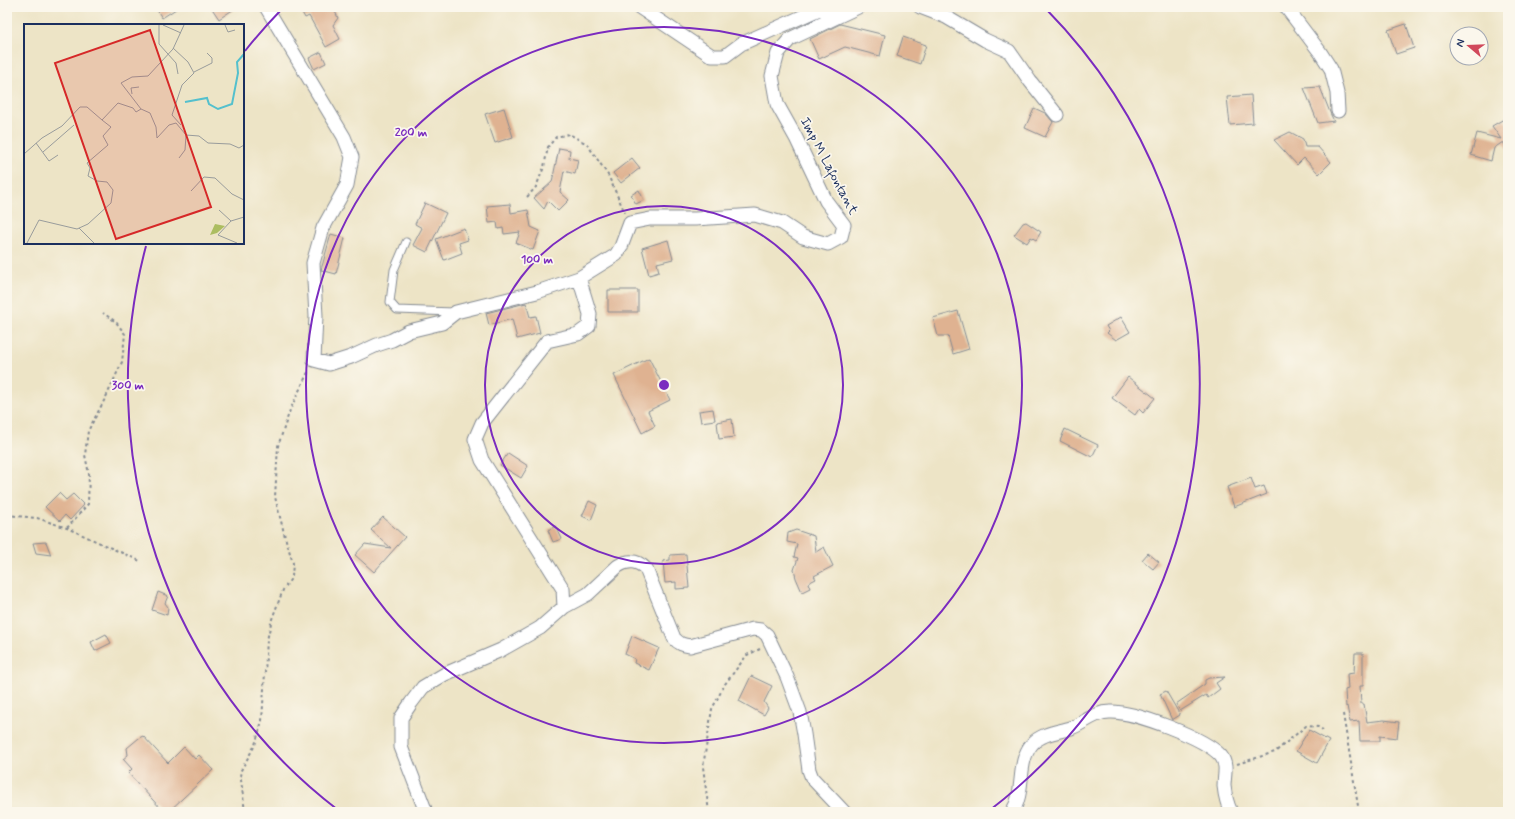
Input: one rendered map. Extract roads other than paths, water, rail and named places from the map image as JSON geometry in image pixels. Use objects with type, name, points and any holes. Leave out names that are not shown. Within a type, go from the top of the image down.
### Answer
[{"type":"street","points":[[266,7],[344,137],[352,157],[347,185],[323,228],[313,263],[316,316],[314,360],[328,364],[351,357],[377,344],[392,340],[409,331],[442,323],[456,312],[537,292],[579,278],[590,314],[589,326],[578,334],[547,341],[482,423],[475,439],[482,460],[563,588],[564,607]]},
{"type":"street","points":[[639,7],[712,56],[725,56],[741,44],[817,10],[838,7]]},
{"type":"street","name":"Imp M Lafontant","points":[[579,278],[616,255],[621,247],[630,223],[650,219],[695,219],[755,215],[782,223],[803,237],[828,244],[841,238],[844,225],[826,201],[796,138],[777,104],[772,76],[778,53],[790,39],[858,7]]},
{"type":"street","points":[[920,7],[946,17],[985,40],[1009,51],[1057,115]]},
{"type":"street","points":[[1286,7],[1331,69],[1337,93],[1338,111]]},
{"type":"street","points":[[426,812],[401,747],[401,718],[423,687],[445,674],[502,650],[540,628],[564,607],[588,594],[618,566],[624,562],[633,561],[646,568],[674,638],[683,646],[690,646],[753,629],[765,632],[787,677],[800,712],[809,770],[812,778],[844,812]]},
{"type":"street","points":[[1012,812],[1019,795],[1024,758],[1028,749],[1034,742],[1047,734],[1077,726],[1092,716],[1105,712],[1123,713],[1161,723],[1213,750],[1224,761],[1224,784],[1226,798],[1231,812]]},
{"type":"lane","points":[[406,242],[394,270],[390,302],[397,310],[456,312]]}]
